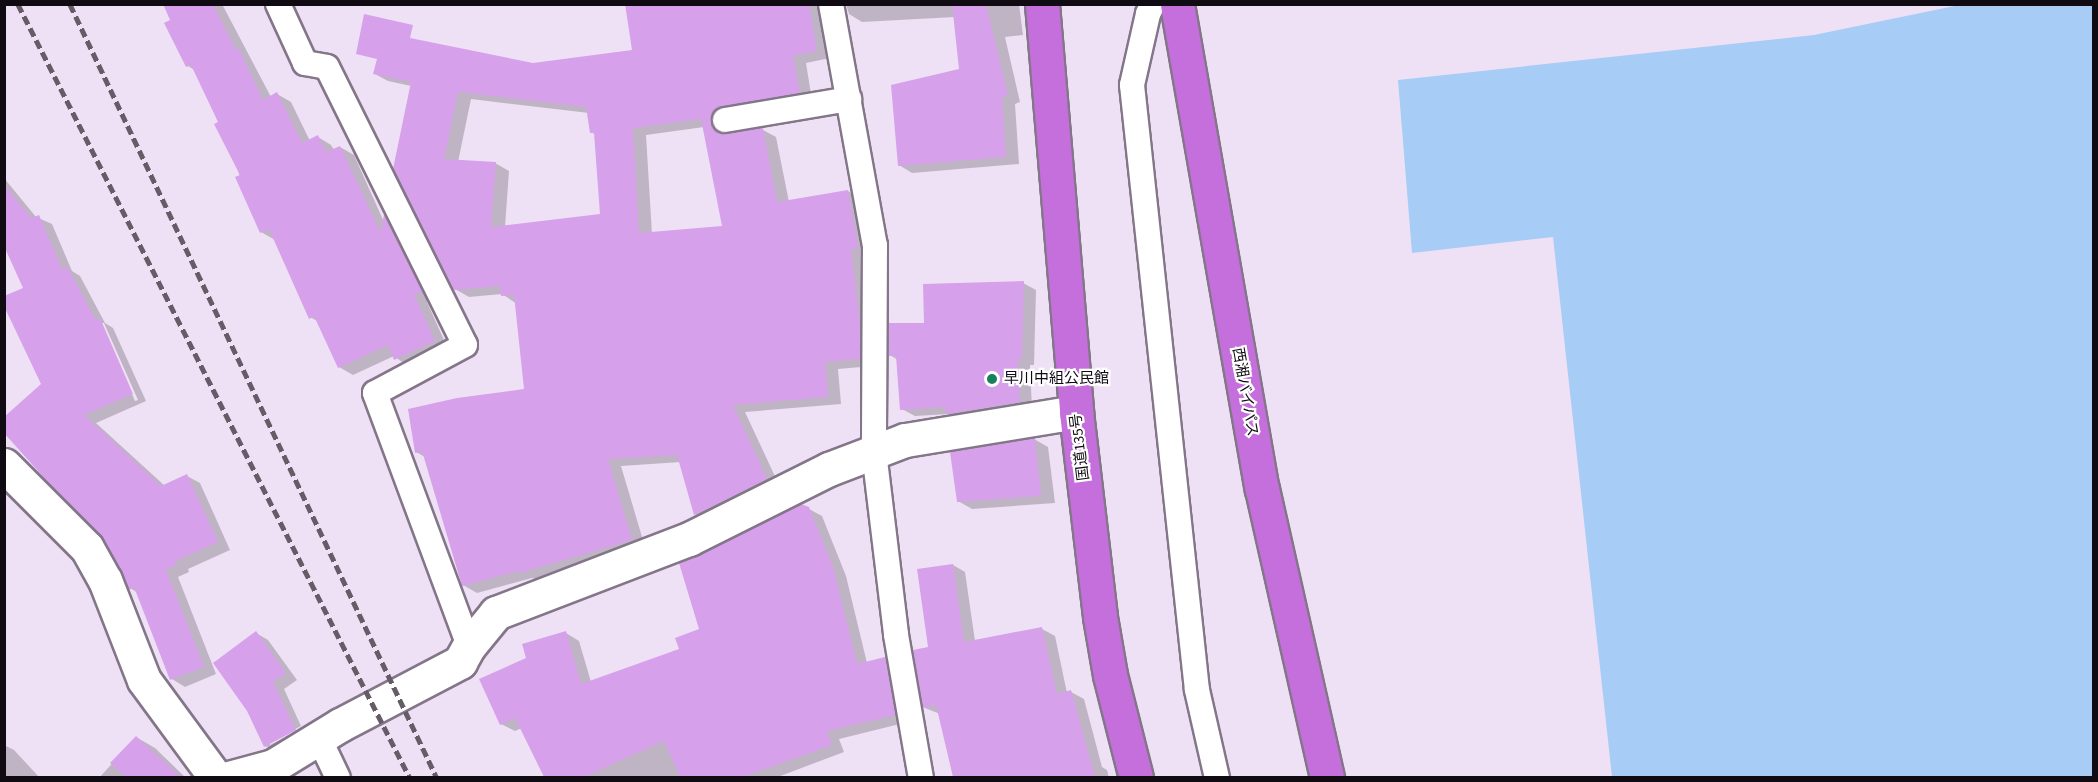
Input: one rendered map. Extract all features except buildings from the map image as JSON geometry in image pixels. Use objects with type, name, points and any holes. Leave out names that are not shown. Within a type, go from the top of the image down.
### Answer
[{"type":"highway","name":"国道135号","points":[[1042,4],[1076,412],[1100,617],[1110,675],[1136,777]]},
{"type":"highway","name":"西湘バイパス","points":[[1177,4],[1262,489],[1327,777]]},
{"type":"highway","name":"西湘バイパス","points":[[1201,4],[1282,484],[1347,777]]},
{"type":"street","points":[[229,777],[273,766],[460,662],[469,646],[496,613],[689,539],[829,469],[905,440],[1076,412]]},
{"type":"street","points":[[4,465],[87,548],[105,580],[144,680],[216,777]]},
{"type":"lane","points":[[278,4],[305,63],[327,67],[465,345],[375,393],[469,646]]},
{"type":"lane","points":[[831,4],[875,245],[874,452],[896,635],[921,777]]},
{"type":"lane","points":[[1153,4],[1148,14],[1132,85],[1197,690],[1217,777]]},
{"type":"lane","points":[[725,120],[849,99]]},
{"type":"lane","points":[[320,738],[338,777]]},
{"type":"water","points":[[1964,4],[2093,5],[2093,777],[1612,777],[1553,237],[1412,253],[1398,80],[1814,35]]},
{"type":"railway","points":[[18,4],[410,778]]},
{"type":"railway","points":[[70,4],[437,778]]},
{"type":"place","name":"早川中組公民館","points":[[992,379]]}]
